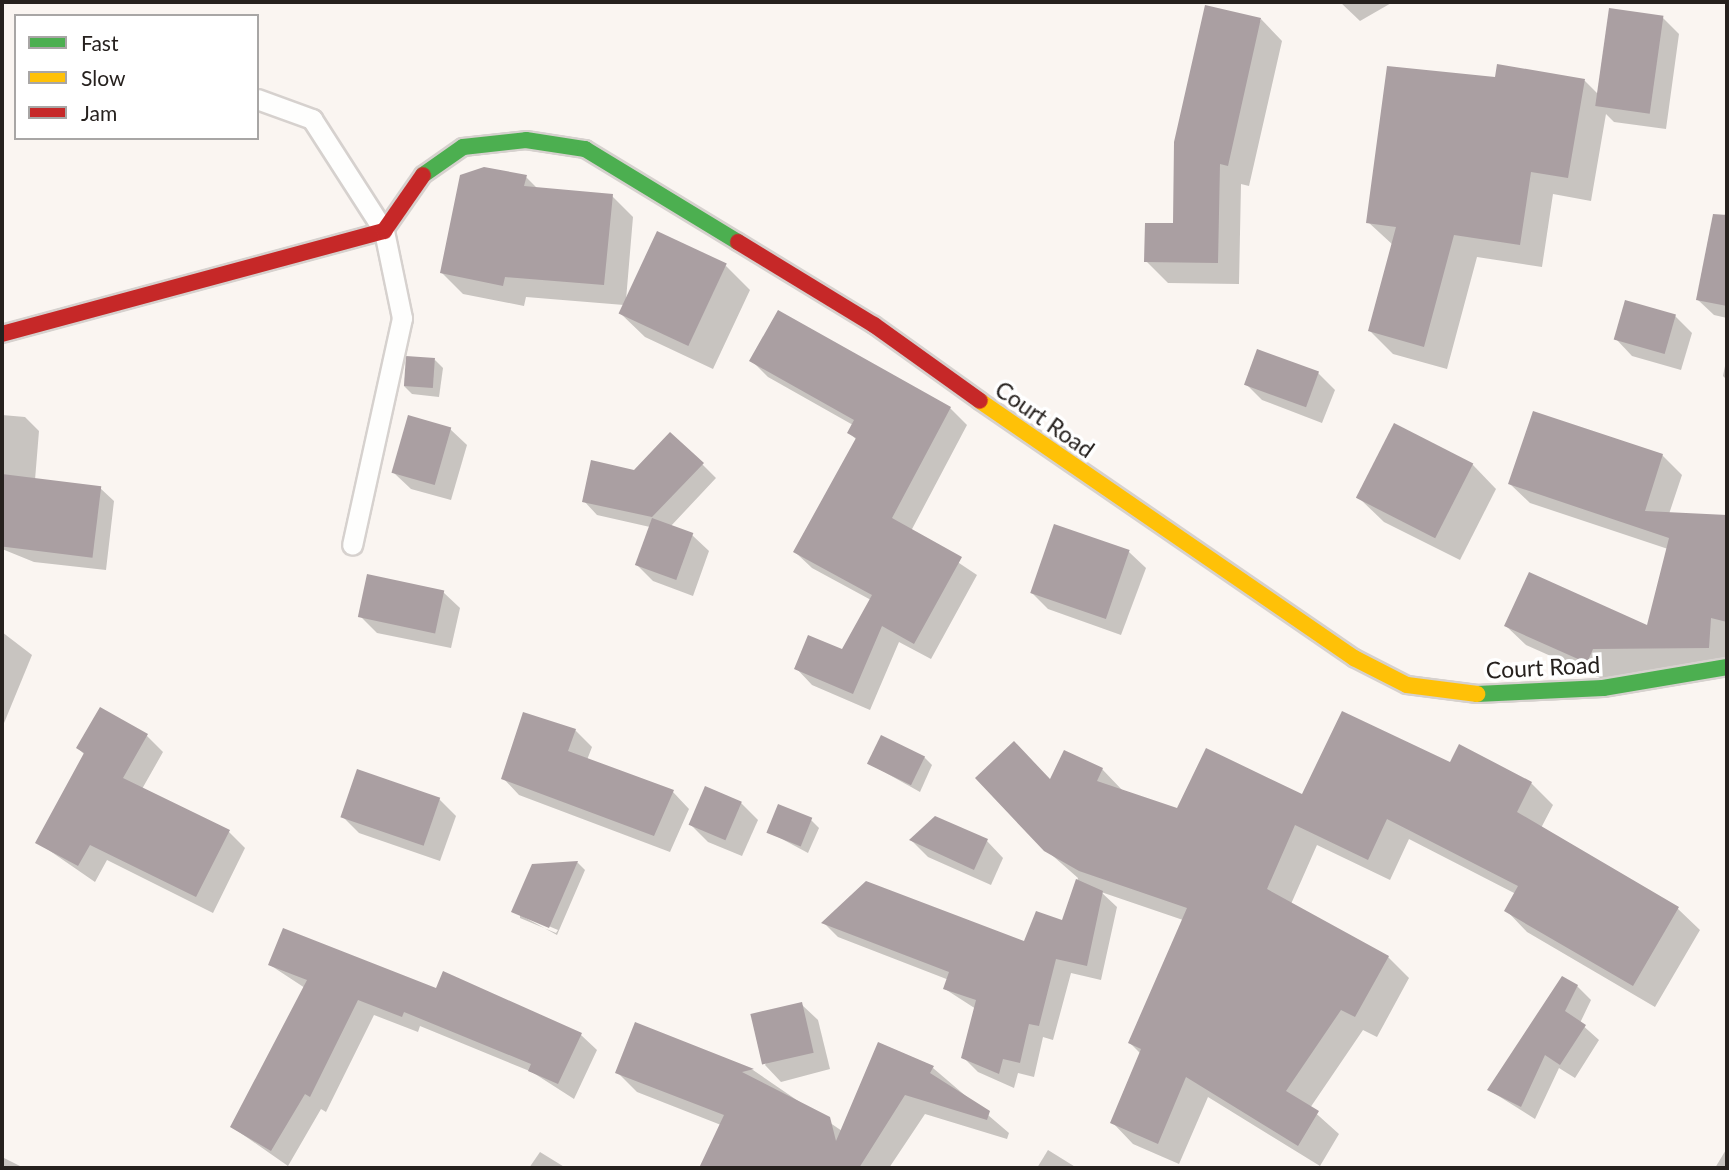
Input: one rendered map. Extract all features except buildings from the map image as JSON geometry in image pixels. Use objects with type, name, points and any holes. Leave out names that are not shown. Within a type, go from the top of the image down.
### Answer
[{"type":"street","name":"Court Road","points":[[384,231],[415,180],[463,147],[526,140],[585,149],[874,325],[1308,627],[1407,685],[1470,694],[1603,688],[1727,667]]},
{"type":"street","points":[[2,334],[384,231]]},
{"type":"lane","points":[[259,100],[312,119],[384,231],[402,318],[352,545]]},
{"type":"traffic: fast","points":[[423,175],[463,147],[526,140],[585,149],[738,242]]},
{"type":"traffic: fast","points":[[1477,694],[1603,688],[1727,667]]},
{"type":"traffic: slow","points":[[980,401],[1354,658],[1407,685],[1477,694]]},
{"type":"traffic: jam","points":[[2,334],[384,231],[423,175]]},
{"type":"traffic: jam","points":[[738,242],[874,325],[980,401]]}]
